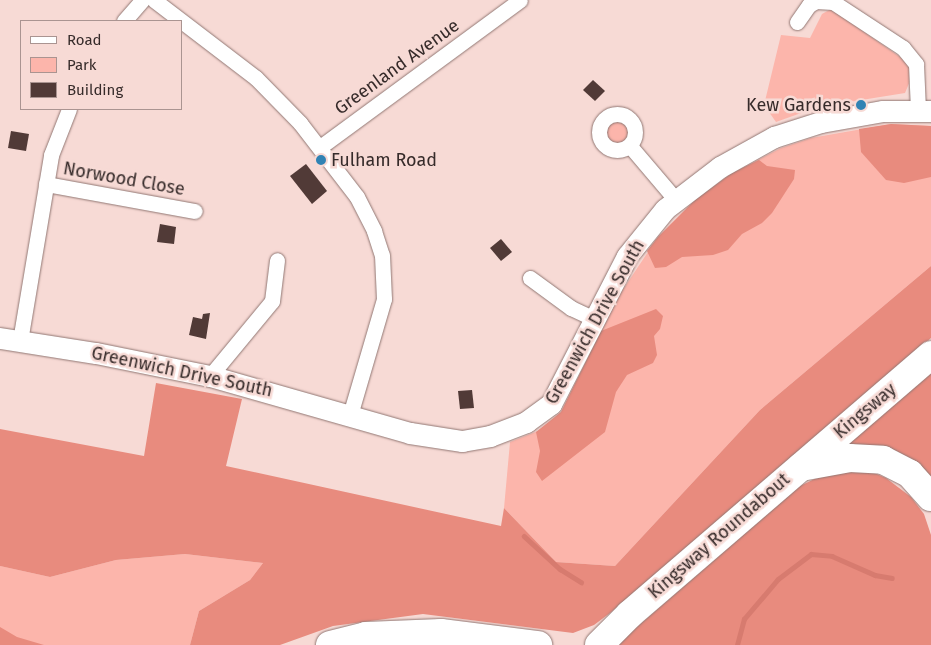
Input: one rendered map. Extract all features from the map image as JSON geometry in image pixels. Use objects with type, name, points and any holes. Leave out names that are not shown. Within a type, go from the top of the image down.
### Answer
[{"type":"highway","name":"Kingsway","points":[[799,467],[931,354]]},
{"type":"highway","name":"Kingsway Roundabout","points":[[599,645],[630,614],[799,467],[850,458],[883,460],[910,474],[931,497]]},
{"type":"highway","points":[[579,645],[630,614]]},
{"type":"highway","points":[[330,645],[366,636],[441,633],[538,645]]},
{"type":"street","points":[[125,20],[142,0]]},
{"type":"street","points":[[154,0],[180,20]]},
{"type":"street","name":"Greenland Avenue","points":[[320,147],[516,1]]},
{"type":"street","points":[[797,22],[808,5],[816,1],[833,2],[903,48],[916,64],[924,110]]},
{"type":"street","points":[[182,21],[256,78],[320,147],[357,197],[382,255],[386,283],[380,318],[350,415]]},
{"type":"street","points":[[10,340],[52,155],[69,110]]},
{"type":"street","name":"Greenwich Drive South","points":[[10,340],[210,376],[447,440],[477,439],[509,430],[530,420],[551,404],[627,256],[676,200],[720,167],[790,131],[855,114],[924,110]]},
{"type":"street","points":[[630,146],[676,200]]},
{"type":"street","name":"Norwood Close","points":[[46,184],[195,211]]},
{"type":"street","points":[[210,376],[272,301],[276,260]]},
{"type":"street","points":[[530,278],[571,308],[595,319]]},
{"type":"green space","points":[[831,9],[903,59],[909,68],[910,81],[905,93],[818,107],[776,122],[764,105],[781,35],[810,38],[822,14]]},
{"type":"green space","points":[[617,122],[625,125],[628,133],[625,141],[617,144],[609,141],[606,133],[609,125]]},
{"type":"green space","points":[[891,124],[931,126],[931,266],[760,410],[615,566],[556,562],[504,508],[510,442],[543,429],[561,412],[620,294],[658,237],[695,200],[732,173],[781,148],[811,138]]},
{"type":"green space","points":[[185,554],[263,563],[250,580],[199,611],[190,645],[0,645],[0,566],[50,577],[116,560]]},
{"type":"shaded area","points":[[891,124],[931,126],[931,177],[904,183],[886,180],[861,152],[859,129]]},
{"type":"shaded area","points":[[759,160],[767,166],[795,170],[794,179],[772,213],[762,223],[742,234],[728,250],[713,255],[682,257],[666,267],[655,268],[647,251],[658,237],[695,200],[732,173]]},
{"type":"shaded area","points":[[931,266],[931,338],[610,613],[594,625],[573,633],[423,614],[333,626],[280,645],[190,645],[199,611],[250,580],[263,563],[185,554],[116,560],[50,577],[0,566],[0,429],[144,456],[156,383],[242,399],[226,466],[501,526],[504,508],[556,562],[615,566],[760,410]]},
{"type":"shaded area","points":[[656,309],[663,316],[660,329],[654,336],[657,355],[653,363],[627,375],[616,392],[605,432],[542,481],[536,472],[540,451],[536,432],[561,412],[601,331]]},
{"type":"shaded area","points":[[931,365],[931,483],[843,445]]},
{"type":"shaded area","points":[[837,468],[872,472],[886,478],[911,497],[924,514],[931,535],[931,645],[616,645],[800,486]]},
{"type":"shaded area","points":[[0,627],[17,637],[44,645],[0,645]]},
{"type":"building","points":[[593,80],[605,91],[595,101],[583,90]]},
{"type":"building","points":[[11,131],[29,134],[26,151],[8,148]]},
{"type":"building","points":[[306,164],[327,191],[312,204],[290,176]]},
{"type":"building","points":[[160,224],[176,227],[174,244],[157,242]]},
{"type":"building","points":[[501,239],[512,252],[501,261],[490,248]]},
{"type":"building","points":[[210,313],[206,339],[189,335],[193,317],[202,319],[203,314]]},
{"type":"building","points":[[472,390],[474,408],[460,409],[458,391]]},
{"type":"waterway","points":[[524,536],[560,569],[581,582]]},
{"type":"waterway","points":[[737,645],[744,619],[778,579],[811,554],[832,556],[875,575],[892,578]]},
{"type":"place","name":"Kew Gardens","points":[[861,105]]},
{"type":"place","name":"Fulham Road","points":[[321,160]]}]
